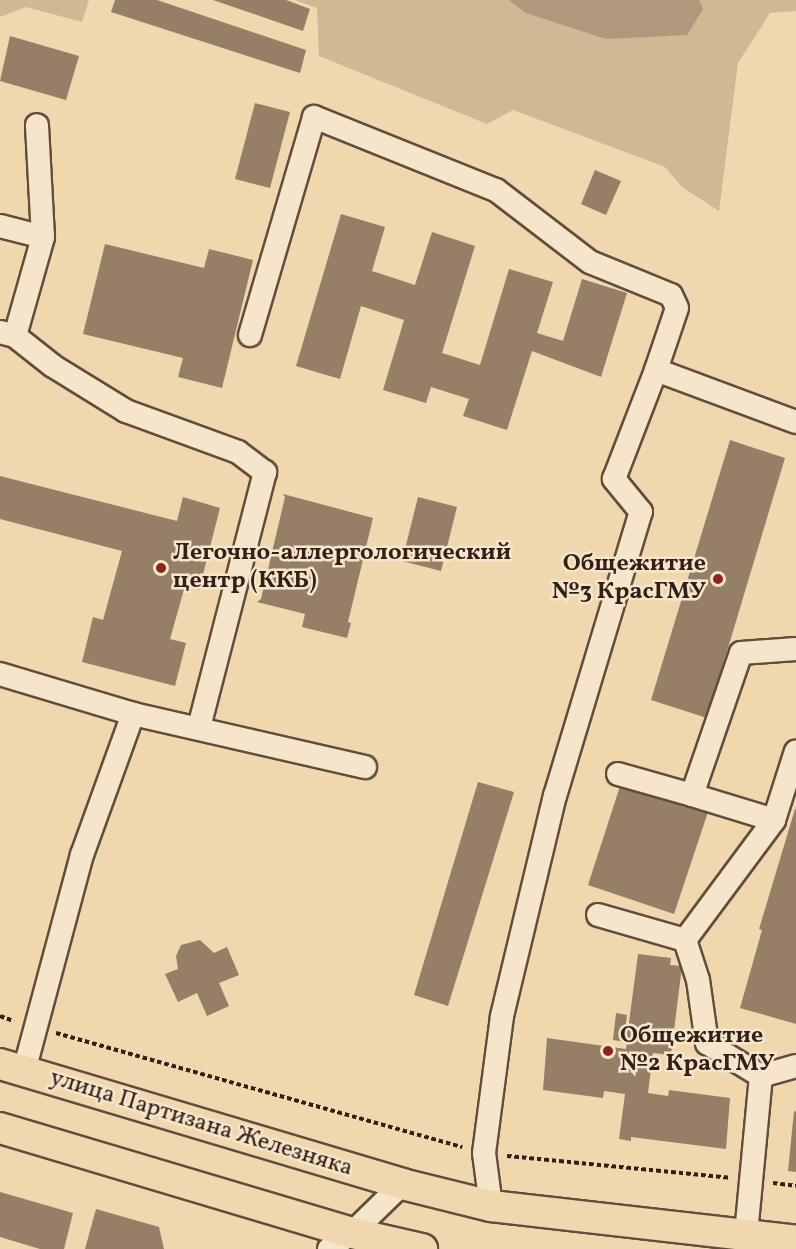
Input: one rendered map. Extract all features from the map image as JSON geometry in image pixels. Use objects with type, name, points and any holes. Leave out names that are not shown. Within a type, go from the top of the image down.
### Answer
[{"type":"main road","name":"улица Партизана Железняка","points":[[12,1068],[402,1184],[491,1206],[796,1241]]},
{"type":"main road","points":[[0,1128],[341,1241],[422,1249]]},
{"type":"street","points":[[250,335],[314,117],[496,190],[590,262],[671,296],[677,308],[614,479],[641,512],[555,796],[502,1016],[484,1154],[491,1206]]},
{"type":"street","points":[[37,125],[43,237],[8,334],[53,366],[126,411],[238,452],[265,472],[199,728]]},
{"type":"street","points":[[0,226],[43,237]]},
{"type":"street","points":[[656,370],[796,422]]},
{"type":"street","points":[[692,795],[741,653],[796,649]]},
{"type":"street","points":[[0,674],[133,714],[365,767]]},
{"type":"street","points":[[12,1068],[35,1027],[82,855],[133,714]]},
{"type":"street","points":[[685,940],[774,820],[796,751]]},
{"type":"street","points":[[618,774],[774,820]]},
{"type":"street","points":[[598,915],[685,940]]},
{"type":"street","points":[[685,940],[698,980],[707,1043],[761,1076],[796,1066]]},
{"type":"street","points":[[746,1234],[761,1076]]},
{"type":"street","points":[[341,1241],[402,1184]]},
{"type":"path","points":[[0,1016],[484,1154],[752,1180]]},
{"type":"shaded area","points":[[0,0],[89,0],[82,22],[26,7],[0,17]]},
{"type":"shaded area","points":[[295,0],[796,0],[796,11],[770,13],[738,63],[719,211],[682,187],[665,167],[513,110],[487,124],[319,56],[317,8]]},
{"type":"shaded area","points":[[509,0],[699,0],[703,9],[687,35],[606,39],[526,13]]},
{"type":"building","points":[[115,0],[157,0],[306,50],[300,73],[111,12]]},
{"type":"building","points":[[213,0],[286,0],[310,9],[303,31]]},
{"type":"building","points":[[10,36],[79,56],[66,100],[0,81]]},
{"type":"building","points":[[255,103],[290,112],[270,188],[235,179]]},
{"type":"building","points":[[595,170],[621,181],[606,215],[581,204]]},
{"type":"building","points":[[341,214],[385,227],[372,271],[415,285],[432,232],[475,246],[442,353],[480,365],[509,269],[553,282],[537,333],[563,341],[582,279],[627,293],[601,377],[532,351],[507,430],[463,416],[469,399],[431,387],[426,403],[383,390],[404,320],[361,306],[340,379],[296,366]]},
{"type":"building","points":[[105,244],[204,268],[209,249],[253,260],[222,388],[178,377],[183,358],[83,334]]},
{"type":"building","name":"Общежитие №3 КрасГМУ","points":[[730,440],[785,458],[707,718],[651,700]]},
{"type":"building","name":"Легочно-аллергологический центр (ККБ)","points":[[0,476],[177,521],[183,497],[220,508],[199,590],[185,586],[170,639],[186,643],[175,686],[82,662],[93,617],[103,620],[122,551],[0,519]]},
{"type":"building","points":[[283,494],[373,518],[348,622],[351,623],[347,638],[302,627],[305,614],[257,602],[261,599],[285,497]]},
{"type":"building","points":[[418,497],[457,507],[441,571],[402,561]]},
{"type":"building","points":[[478,782],[514,792],[448,1006],[414,995]]},
{"type":"building","points":[[621,783],[708,812],[674,914],[588,885]]},
{"type":"building","points":[[795,809],[796,1024],[740,1008],[762,930],[759,929]]},
{"type":"building","points":[[200,940],[214,953],[227,947],[239,975],[219,983],[229,1006],[207,1016],[197,993],[178,1002],[165,974],[178,969],[176,956],[181,945]]},
{"type":"building","name":"Общежитие №2 КрасГМУ","points":[[638,954],[671,958],[670,965],[682,966],[671,1055],[653,1053],[648,1093],[668,1096],[669,1090],[730,1098],[726,1149],[631,1137],[631,1141],[619,1139],[625,1094],[604,1091],[603,1098],[543,1090],[547,1038],[626,1049],[627,1042],[613,1040],[616,1013],[627,1015],[625,1030],[628,1030]]},
{"type":"building","points":[[794,1111],[796,1112],[796,1172],[788,1171]]},
{"type":"building","points":[[0,1192],[73,1213],[64,1249],[40,1249],[0,1237]]},
{"type":"building","points":[[96,1209],[159,1227],[164,1249],[85,1249]]},
{"type":"place","name":"Легочно-аллергологический центр (ККБ)","points":[[161,568]]},
{"type":"place","name":"Общежитие №3 КрасГМУ","points":[[718,579]]},
{"type":"place","name":"Общежитие №2 КрасГМУ","points":[[608,1051]]}]
